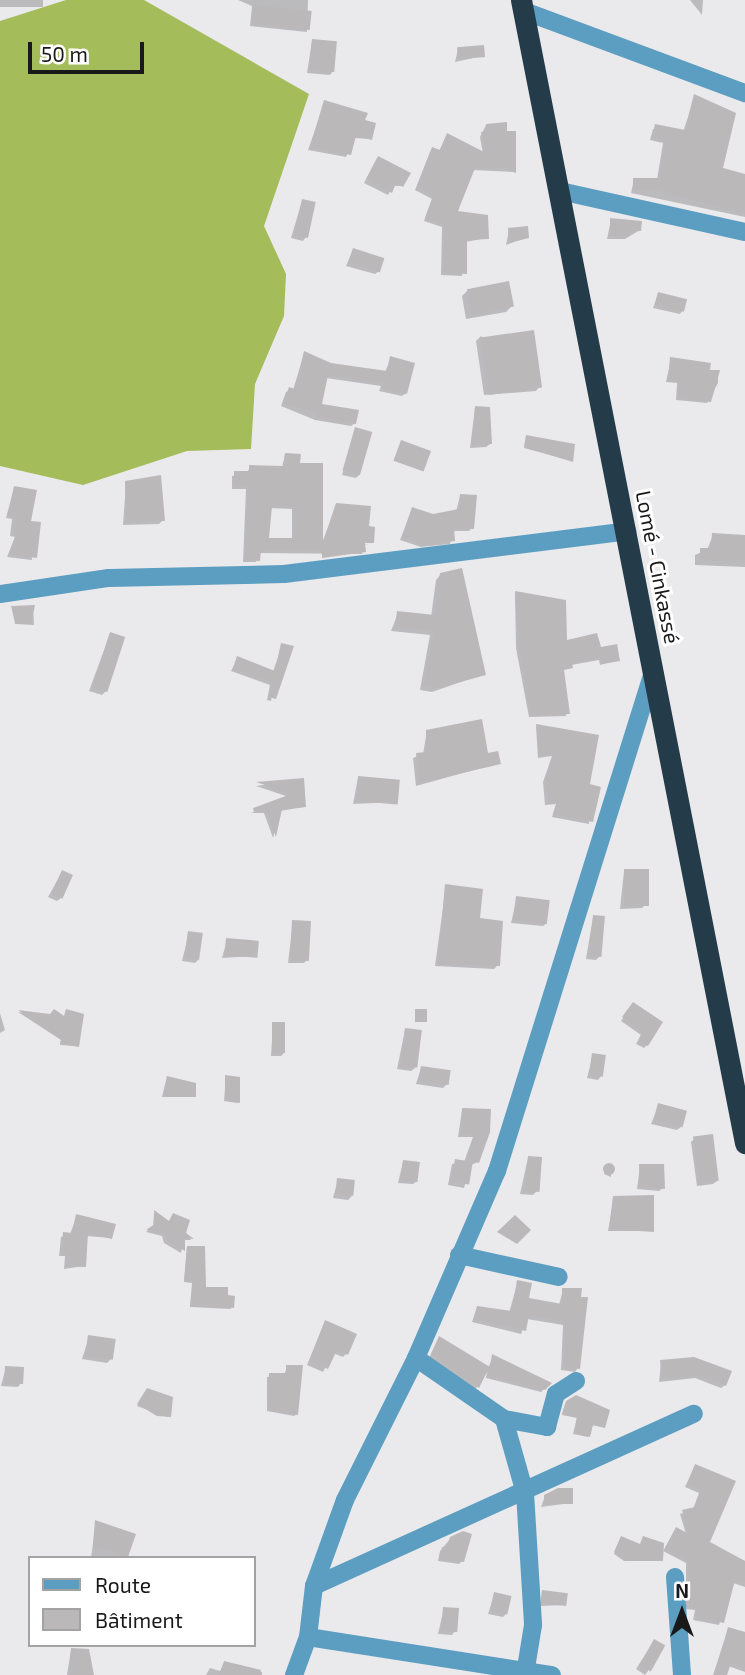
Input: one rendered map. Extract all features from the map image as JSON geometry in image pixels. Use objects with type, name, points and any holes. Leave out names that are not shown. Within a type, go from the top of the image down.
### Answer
[{"type":"highway","name":"Lomé - Cinkassé","points":[[522,6],[745,1143]]},
{"type":"street","points":[[522,6],[745,93]]},
{"type":"street","points":[[560,191],[745,232]]},
{"type":"street","points":[[0,594],[108,579],[284,574],[627,531]]},
{"type":"street","points":[[301,1672],[314,1586],[345,1500],[416,1358],[497,1171],[653,672]]},
{"type":"street","points":[[459,1255],[559,1278]]},
{"type":"street","points":[[416,1358],[504,1419],[547,1427],[555,1394],[576,1381]]},
{"type":"street","points":[[314,1586],[436,1528],[525,1493],[694,1414]]},
{"type":"street","points":[[504,1419],[525,1493],[533,1625],[526,1668]]},
{"type":"street","points":[[675,1577],[682,1675]]},
{"type":"street","points":[[308,1637],[526,1668],[552,1675]]},
{"type":"green space","points":[[66,0],[144,0],[309,94],[264,226],[286,274],[284,316],[255,384],[251,449],[187,451],[83,485],[0,466],[0,21]]},
{"type":"building","points":[[254,5],[312,11],[310,30],[252,24]]},
{"type":"building","points":[[312,39],[337,41],[334,72],[309,70]]},
{"type":"building","points":[[484,45],[485,57],[458,59],[457,47]]},
{"type":"building","points":[[694,94],[736,113],[723,168],[745,174],[745,214],[657,190],[633,190],[633,178],[659,178],[665,140],[652,137],[655,124],[685,130]]},
{"type":"building","points":[[324,100],[368,113],[365,120],[376,123],[372,140],[356,136],[351,155],[310,147]]},
{"type":"building","points":[[507,122],[507,131],[516,131],[516,173],[500,167],[475,168],[458,211],[488,215],[489,239],[467,240],[467,274],[443,273],[444,225],[425,218],[433,196],[417,187],[432,147],[440,150],[447,133],[486,153],[481,132],[486,132],[486,124]]},
{"type":"building","points":[[378,156],[411,173],[403,187],[396,183],[392,193],[366,179]]},
{"type":"building","points":[[302,199],[316,202],[308,238],[294,235]]},
{"type":"building","points":[[610,218],[642,221],[641,231],[630,231],[630,236],[610,236]]},
{"type":"building","points":[[528,226],[529,238],[509,243],[508,228]]},
{"type":"building","points":[[353,248],[384,258],[380,272],[348,262]]},
{"type":"building","points":[[509,281],[514,307],[472,315],[467,289]]},
{"type":"building","points":[[658,292],[687,299],[684,312],[655,305]]},
{"type":"building","points":[[534,330],[542,387],[489,395],[481,338]]},
{"type":"building","points":[[304,351],[331,363],[387,371],[390,356],[415,363],[407,394],[382,388],[383,383],[328,375],[322,404],[359,410],[356,424],[317,417],[318,413],[283,403],[289,387],[295,389]]},
{"type":"building","points":[[670,357],[711,363],[710,370],[720,370],[711,402],[677,398],[679,381],[668,380]]},
{"type":"building","points":[[475,406],[490,407],[492,444],[472,445]]},
{"type":"building","points":[[355,427],[372,432],[360,475],[343,470]]},
{"type":"building","points":[[526,435],[575,444],[573,462],[524,447]]},
{"type":"building","points":[[401,440],[431,451],[424,472],[393,461]]},
{"type":"building","points":[[285,453],[301,454],[300,463],[323,463],[323,542],[336,503],[371,506],[369,526],[375,527],[374,543],[365,543],[366,552],[322,558],[322,551],[261,551],[260,561],[244,560],[248,487],[234,487],[234,471],[249,471],[249,465],[283,466]],"holes":[[[272,506],[294,507],[293,538],[269,538]]]},
{"type":"building","points":[[161,475],[165,521],[126,522],[125,481]]},
{"type":"building","points":[[14,486],[37,490],[31,521],[41,522],[37,558],[9,554],[16,534],[13,534],[14,516],[8,515]]},
{"type":"building","points":[[460,494],[477,495],[474,529],[454,528],[455,541],[425,545],[402,537],[412,507],[433,514],[459,509]]},
{"type":"building","points":[[712,533],[745,535],[745,562],[700,560],[700,548],[711,548]]},
{"type":"building","points":[[462,568],[486,675],[438,688],[424,685],[434,631],[395,626],[397,611],[435,615],[440,573]]},
{"type":"building","points":[[515,591],[566,600],[567,640],[597,633],[601,647],[617,644],[620,661],[602,664],[601,658],[572,663],[573,668],[564,670],[570,714],[531,715],[518,645]]},
{"type":"building","points":[[35,605],[31,624],[16,624],[11,606]]},
{"type":"building","points":[[110,632],[125,637],[107,692],[92,687]]},
{"type":"building","points":[[281,643],[294,646],[276,699],[269,697],[272,682],[233,668],[237,656],[275,671]]},
{"type":"building","points":[[482,719],[488,753],[498,751],[501,764],[419,783],[416,753],[426,752],[426,730]]},
{"type":"building","points":[[536,724],[599,735],[590,784],[601,787],[593,822],[553,814],[557,802],[548,803],[546,779],[553,754],[540,756]]},
{"type":"building","points":[[358,776],[400,780],[398,805],[356,801]]},
{"type":"building","points":[[304,778],[306,807],[282,809],[276,837],[266,811],[254,812],[253,808],[291,794],[256,782]]},
{"type":"building","points":[[624,869],[649,869],[649,906],[624,906]]},
{"type":"building","points":[[62,870],[73,875],[62,899],[51,894]]},
{"type":"building","points":[[445,884],[483,889],[480,918],[503,921],[500,966],[438,964]]},
{"type":"building","points":[[516,896],[550,900],[547,924],[513,920]]},
{"type":"building","points":[[593,915],[605,916],[601,957],[589,956]]},
{"type":"building","points":[[292,920],[311,921],[309,961],[290,960]]},
{"type":"building","points":[[188,931],[203,933],[199,960],[184,958]]},
{"type":"building","points":[[226,938],[259,941],[257,958],[225,955]]},
{"type":"building","points":[[633,1002],[663,1022],[648,1046],[638,1041],[642,1032],[622,1017]]},
{"type":"building","points":[[54,1009],[64,1016],[66,1009],[84,1014],[79,1047],[60,1044],[61,1039],[18,1010],[50,1014]]},
{"type":"building","points":[[415,1009],[427,1009],[427,1022],[415,1022]]},
{"type":"building","points":[[272,1022],[285,1022],[285,1053],[272,1053]]},
{"type":"building","points":[[405,1028],[422,1030],[417,1068],[400,1066]]},
{"type":"building","points":[[592,1053],[606,1055],[603,1077],[589,1075]]},
{"type":"building","points":[[421,1066],[451,1070],[449,1085],[419,1081]]},
{"type":"building","points":[[225,1075],[240,1077],[240,1103],[225,1100]]},
{"type":"building","points":[[167,1076],[196,1083],[196,1097],[162,1097]]},
{"type":"building","points":[[658,1103],[687,1111],[683,1127],[654,1119]]},
{"type":"building","points":[[462,1108],[491,1109],[490,1132],[479,1163],[466,1158],[475,1134],[461,1134]]},
{"type":"building","points":[[713,1134],[719,1181],[699,1183],[693,1136]]},
{"type":"building","points":[[528,1156],[542,1157],[540,1192],[526,1191]]},
{"type":"building","points":[[455,1159],[473,1162],[469,1185],[451,1182]]},
{"type":"building","points":[[403,1160],[420,1162],[417,1182],[401,1180]]},
{"type":"building","points":[[604,1164],[614,1164],[614,1174],[604,1174]]},
{"type":"building","points":[[639,1164],[664,1164],[665,1189],[640,1186]]},
{"type":"building","points":[[337,1178],[355,1180],[353,1196],[335,1194]]},
{"type":"building","points":[[654,1195],[654,1232],[609,1229],[613,1196]]},
{"type":"building","points":[[154,1210],[169,1221],[173,1213],[190,1220],[186,1233],[194,1239],[185,1238],[185,1251],[167,1240],[165,1234],[146,1230],[155,1224]]},
{"type":"building","points":[[76,1214],[116,1224],[112,1239],[88,1233],[86,1267],[67,1266],[67,1254],[61,1253],[63,1232],[72,1233]]},
{"type":"building","points":[[515,1215],[531,1230],[517,1244],[497,1232]]},
{"type":"building","points":[[187,1246],[205,1246],[206,1287],[228,1287],[228,1295],[235,1296],[234,1308],[190,1306],[193,1282],[184,1282]]},
{"type":"building","points":[[517,1280],[532,1283],[529,1298],[562,1304],[562,1288],[582,1288],[581,1297],[588,1297],[580,1369],[564,1367],[565,1322],[529,1315],[526,1331],[474,1319],[477,1306],[512,1311]]},
{"type":"building","points":[[325,1320],[357,1334],[348,1355],[337,1350],[328,1369],[309,1361]]},
{"type":"building","points":[[88,1335],[116,1339],[113,1360],[85,1356]]},
{"type":"building","points":[[439,1336],[490,1367],[492,1354],[552,1383],[545,1390],[488,1375],[489,1368],[479,1388],[431,1354]]},
{"type":"building","points":[[694,1357],[732,1371],[726,1386],[699,1376],[662,1379],[660,1360]]},
{"type":"building","points":[[286,1365],[303,1365],[298,1415],[268,1409],[269,1373],[286,1373]]},
{"type":"building","points":[[5,1366],[24,1367],[23,1384],[4,1383]]},
{"type":"building","points":[[147,1388],[173,1397],[171,1417],[157,1416],[137,1404]]},
{"type":"building","points":[[576,1395],[610,1410],[605,1428],[593,1425],[590,1437],[574,1433],[577,1417],[562,1414],[566,1401]]},
{"type":"building","points":[[695,1464],[736,1481],[710,1542],[745,1561],[745,1583],[735,1580],[724,1623],[695,1617],[697,1608],[689,1607],[688,1560],[665,1548],[676,1527],[689,1534],[682,1510],[695,1507],[701,1490],[687,1484]]},
{"type":"building","points":[[558,1488],[573,1488],[573,1504],[544,1504],[544,1495]]},
{"type":"building","points":[[95,1520],[136,1534],[128,1556],[93,1545]]},
{"type":"building","points":[[463,1531],[472,1534],[464,1562],[440,1559],[442,1547],[447,1547],[450,1537]]},
{"type":"building","points":[[621,1536],[640,1544],[643,1536],[664,1543],[663,1561],[626,1561],[614,1552]]},
{"type":"building","points":[[542,1590],[568,1593],[566,1606],[540,1603]]},
{"type":"building","points":[[494,1592],[512,1596],[507,1615],[490,1611]]},
{"type":"building","points":[[443,1607],[459,1608],[457,1632],[441,1631]]},
{"type":"building","points":[[728,1627],[745,1632],[745,1668],[731,1663],[727,1675],[715,1675]]},
{"type":"building","points":[[654,1639],[665,1645],[651,1672],[639,1665]]},
{"type":"building","points":[[71,1648],[89,1649],[94,1675],[69,1675]]},
{"type":"building","points":[[224,1661],[261,1670],[260,1675],[219,1675]]}]
